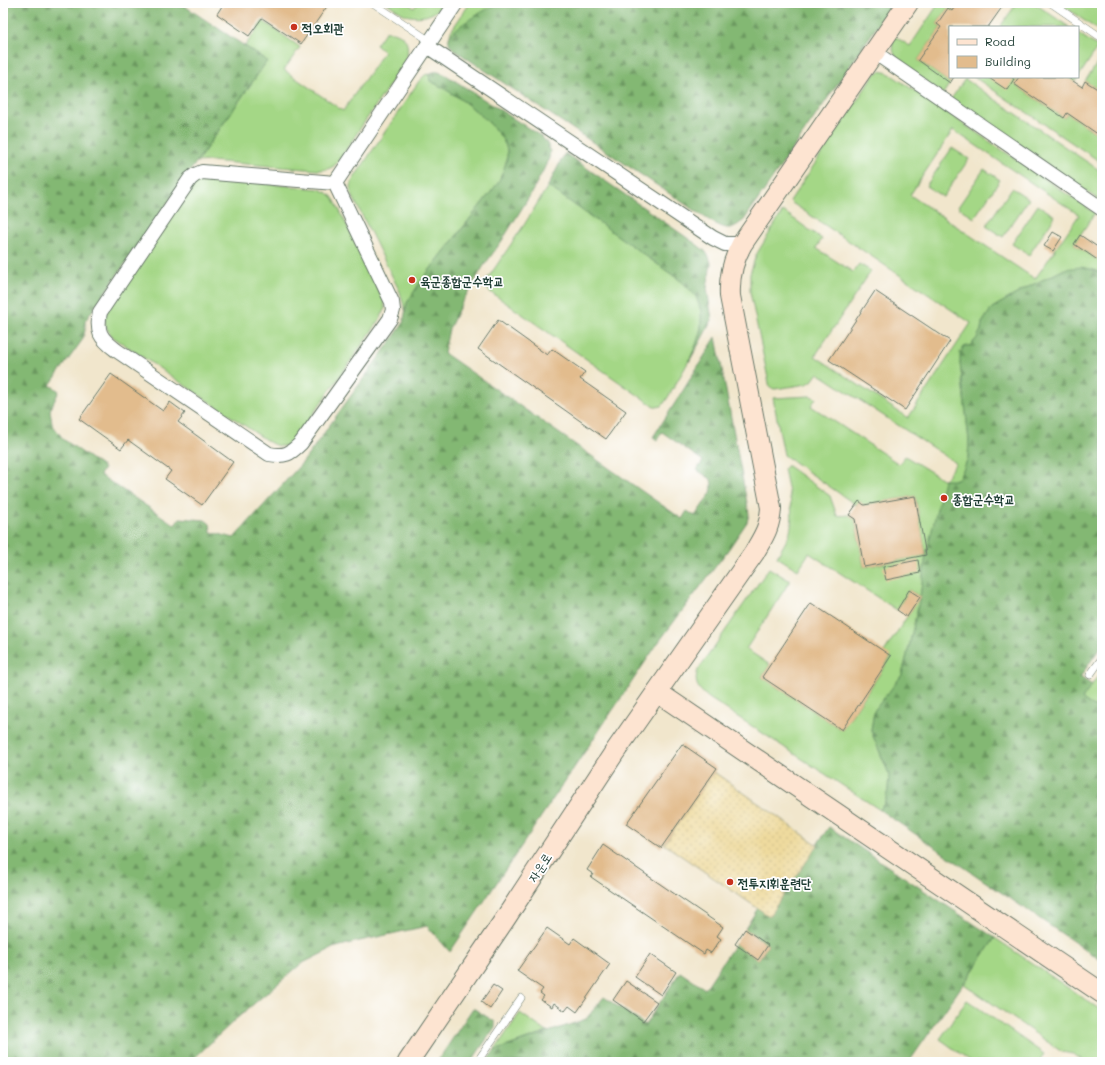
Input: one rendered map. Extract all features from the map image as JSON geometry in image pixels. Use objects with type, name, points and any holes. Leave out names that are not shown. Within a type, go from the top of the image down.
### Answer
[{"type":"street","points":[[335,183],[456,3]]},
{"type":"street","name":"자운로","points":[[408,1062],[505,919],[602,771],[754,553],[767,530],[771,520],[771,508],[730,296],[731,278],[736,256],[742,244],[908,3]]},
{"type":"street","points":[[428,43],[718,241],[731,245],[742,244]]},
{"type":"street","points":[[874,52],[1102,209]]},
{"type":"street","points":[[202,172],[335,183],[392,302],[393,310],[390,319],[301,443],[293,451],[287,455],[279,456],[269,454],[106,343],[100,334],[98,323],[100,312],[190,179],[195,175],[202,172]]},
{"type":"street","points":[[718,241],[727,262],[731,278]]},
{"type":"street","points":[[657,692],[1102,993]]},
{"type":"lane","points":[[373,3],[428,43]]},
{"type":"lane","points":[[1051,3],[1102,38]]},
{"type":"lane","points":[[1090,675],[1102,658]]},
{"type":"lane","points":[[477,1062],[521,998]]},
{"type":"green space","points":[[3,3],[180,3],[267,61],[85,321],[83,339],[50,385],[59,391],[50,410],[52,424],[63,439],[104,468],[100,475],[175,525],[180,518],[205,520],[210,524],[211,532],[234,538],[303,462],[403,324],[407,303],[421,281],[498,183],[505,166],[507,150],[496,130],[462,100],[430,81],[429,74],[437,72],[446,75],[542,137],[547,143],[550,151],[549,158],[544,169],[529,197],[501,242],[483,267],[461,304],[449,329],[444,353],[682,519],[687,511],[695,516],[711,493],[711,479],[697,470],[703,461],[662,432],[657,440],[653,437],[716,337],[749,514],[747,522],[728,550],[658,643],[450,952],[427,926],[333,948],[301,964],[236,1019],[190,1062],[3,1062]]},
{"type":"green space","points":[[387,3],[408,3],[414,8],[418,3],[443,3],[432,14],[417,17],[406,15]]},
{"type":"green space","points":[[470,3],[498,3],[462,25],[449,39],[451,31]]},
{"type":"green space","points":[[498,3],[893,3],[744,220],[732,228],[725,228],[712,222],[453,49],[449,41],[452,34],[471,19]]},
{"type":"green space","points":[[939,3],[957,3],[952,11],[948,8],[937,24],[941,27],[918,60],[950,83],[943,94],[900,63],[894,53],[892,45],[894,36],[910,46]]},
{"type":"green space","points":[[1017,3],[1034,3],[1068,26],[1001,26]]},
{"type":"green space","points":[[1059,3],[1102,3],[1102,33]]},
{"type":"green space","points":[[263,21],[300,47],[284,70],[343,111],[384,52],[376,45],[385,32],[398,33],[405,40],[408,50],[405,62],[337,163],[331,168],[317,170],[210,161],[197,162],[267,61],[245,46]]},
{"type":"green space","points":[[1079,34],[1098,47],[1079,76]]},
{"type":"green space","points":[[1102,57],[1102,92],[1085,81]]},
{"type":"green space","points":[[880,71],[890,74],[1095,213],[1074,244],[1102,263],[1102,274],[1094,270],[1065,269],[1032,285],[992,308],[982,323],[981,330],[977,338],[971,345],[964,347],[960,363],[969,441],[968,458],[959,478],[954,480],[926,556],[920,597],[909,590],[897,610],[809,553],[798,570],[777,557],[789,535],[792,516],[784,469],[786,466],[830,496],[837,516],[849,515],[855,519],[864,567],[926,555],[915,496],[864,505],[859,501],[856,505],[784,455],[773,398],[810,396],[816,398],[811,406],[899,464],[905,456],[944,480],[956,463],[818,373],[812,381],[807,384],[775,389],[770,388],[750,292],[750,274],[756,255],[783,211],[822,239],[816,248],[853,272],[859,264],[871,271],[815,356],[908,418],[971,323],[790,201],[874,75]],"holes":[[[953,130],[1079,215],[1035,279],[910,195]]]},
{"type":"green space","points":[[429,74],[430,81],[463,101],[486,120],[503,141],[507,150],[507,158],[498,183],[421,281],[407,303],[405,310],[400,292],[351,193],[351,183],[419,81],[425,75]]},
{"type":"green space","points":[[975,78],[1018,78],[1014,84],[1064,118],[1067,113],[1102,137],[1102,163]]},
{"type":"green space","points":[[1069,78],[1078,78],[1075,82]]},
{"type":"green space","points":[[965,79],[1102,172],[1102,202],[951,99]]},
{"type":"green space","points":[[952,148],[969,159],[943,197],[926,186]]},
{"type":"green space","points":[[565,153],[696,244],[705,251],[709,257],[711,263],[707,288],[712,320],[689,362],[701,329],[701,311],[696,296],[681,281],[548,186]]},
{"type":"green space","points":[[984,169],[1000,180],[974,218],[958,207]]},
{"type":"green space","points":[[200,177],[319,189],[324,191],[335,201],[384,301],[385,309],[379,321],[293,442],[284,446],[278,446],[269,442],[113,337],[106,326],[105,314],[191,184]]},
{"type":"green space","points":[[548,186],[681,281],[696,297],[700,307],[701,318],[701,329],[698,340],[689,361],[662,406],[657,407],[652,405],[489,291],[486,286],[486,281],[524,225]]},
{"type":"green space","points":[[1012,188],[1029,199],[1003,237],[986,226]]},
{"type":"green space","points":[[1038,205],[1055,216],[1029,255],[1012,244]]},
{"type":"green space","points":[[1081,267],[1094,270],[1102,274],[1102,645],[1080,677],[1092,685],[1082,699],[1102,712],[1102,961],[880,810],[885,802],[888,790],[889,774],[871,731],[874,711],[902,675],[920,597],[926,555],[944,480],[954,480],[959,478],[968,458],[969,441],[960,353],[964,347],[971,345],[977,338],[981,330],[982,323],[992,308],[1032,285],[1065,269]]},
{"type":"green space","points":[[769,568],[790,581],[746,649],[770,665],[762,677],[842,730],[891,657],[884,652],[920,597],[902,675],[874,711],[871,731],[889,774],[888,790],[885,802],[880,810],[709,698],[702,692],[696,679],[698,670]]},
{"type":"green space","points":[[1102,670],[1102,712],[1082,699]]},
{"type":"green space","points":[[829,827],[995,938],[909,1062],[486,1062],[494,1051],[586,1019],[604,997],[645,1025],[680,972],[705,989],[735,944],[758,960],[768,945],[745,929],[758,908],[769,916]]},
{"type":"green space","points":[[995,938],[1102,1011],[1102,1062],[1086,1062],[1073,1054],[1062,1052],[964,984]]},
{"type":"green space","points":[[967,1000],[1044,1054],[1038,1062],[972,1062],[940,1039]]},
{"type":"green space","points":[[473,1008],[495,1022],[495,1027],[471,1062],[437,1062]]},
{"type":"green space","points":[[520,1013],[547,1032],[494,1051]]},
{"type":"sand","points":[[714,772],[818,845],[769,916],[664,844]]},
{"type":"building","name":"적오회관","points":[[224,3],[325,3],[328,5],[301,44],[262,18],[249,36],[217,14]]},
{"type":"building","points":[[957,3],[1005,3],[989,26],[949,26],[949,78],[953,78],[950,83],[918,60],[941,27],[937,24],[948,8],[952,11]]},
{"type":"building","points":[[989,78],[1014,79],[1007,90]]},
{"type":"building","points":[[1018,78],[1068,78],[1082,87],[1085,81],[1102,92],[1102,137],[1067,113],[1064,118],[1014,84]]},
{"type":"building","points":[[1053,232],[1062,237],[1053,251],[1044,246]]},
{"type":"building","points":[[1080,235],[1102,250],[1102,263],[1074,244]]},
{"type":"building","points":[[875,291],[950,341],[905,410],[829,360]]},
{"type":"building","points":[[498,320],[547,355],[552,349],[585,372],[580,379],[626,411],[606,439],[478,349]]},
{"type":"building","points":[[111,374],[163,411],[170,402],[185,413],[178,422],[233,462],[202,505],[165,479],[171,471],[128,440],[121,449],[79,419]]},
{"type":"building","points":[[915,496],[926,555],[864,567],[855,519],[849,515],[859,501],[864,505]]},
{"type":"building","points":[[918,560],[920,573],[886,580],[883,567]]},
{"type":"building","points":[[909,590],[920,597],[907,617],[897,610]]},
{"type":"building","points":[[811,603],[891,656],[842,730],[762,677]]},
{"type":"building","points":[[682,744],[717,768],[661,848],[626,824]]},
{"type":"building","points":[[603,845],[723,927],[717,936],[721,939],[711,953],[706,950],[704,954],[591,877],[593,874],[587,870]]},
{"type":"building","points":[[547,928],[570,944],[574,938],[610,964],[577,1012],[569,1006],[565,1011],[554,1003],[552,1007],[541,1000],[544,996],[540,993],[543,989],[517,971]]},
{"type":"building","points":[[745,929],[768,945],[758,960],[735,944]]},
{"type":"building","points":[[650,954],[676,972],[661,995],[635,977]]},
{"type":"building","points":[[626,981],[657,1002],[643,1021],[613,1000]]},
{"type":"building","points":[[493,985],[502,991],[490,1009],[481,1002]]},
{"type":"place","name":"적오회관","points":[[294,27]]},
{"type":"place","name":"육군종합군수학교","points":[[412,280]]},
{"type":"place","name":"종합군수학교","points":[[944,498]]},
{"type":"place","name":"전투지휘훈련단","points":[[730,882]]}]
